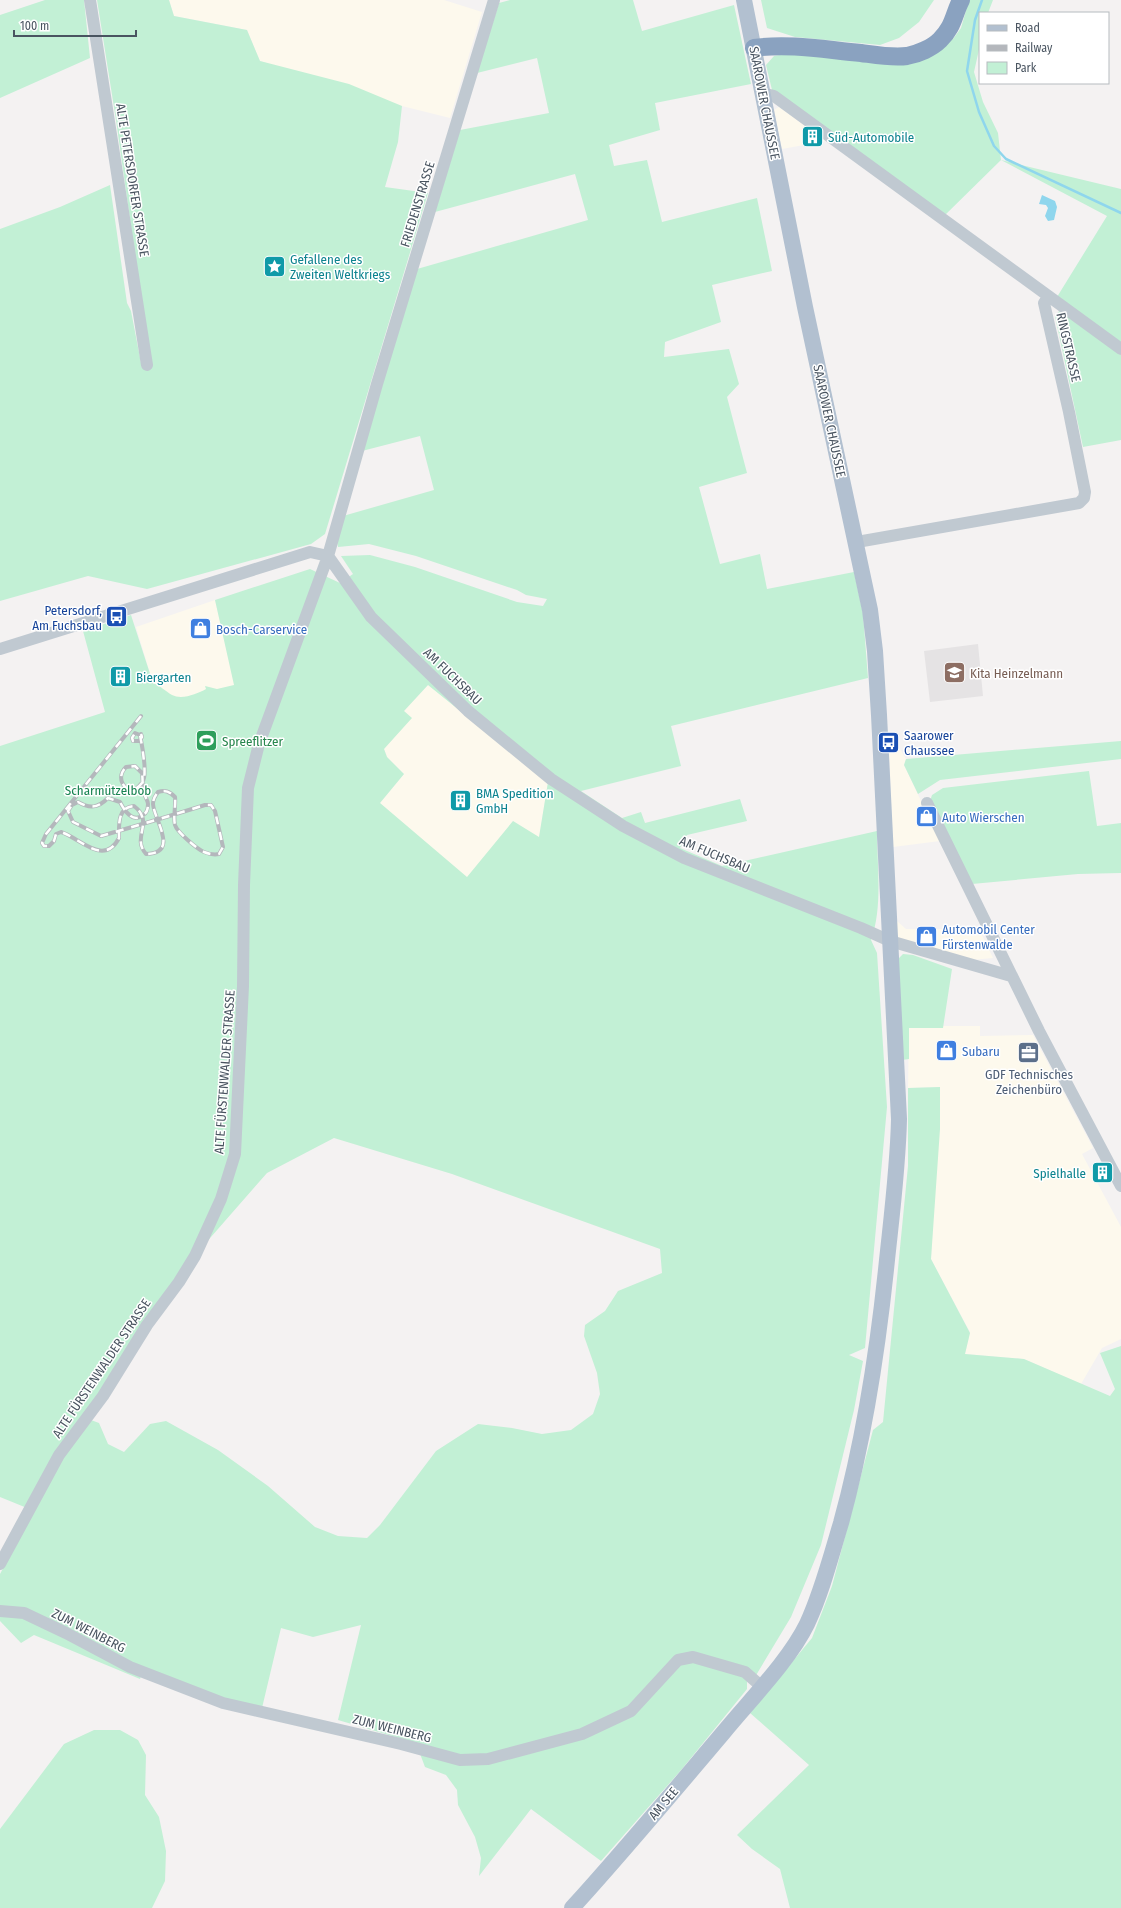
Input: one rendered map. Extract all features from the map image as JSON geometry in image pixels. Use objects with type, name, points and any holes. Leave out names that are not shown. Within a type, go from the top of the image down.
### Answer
[{"type":"highway","points":[[754,48],[774,45],[890,56],[909,56],[924,51],[939,42],[950,28],[956,17],[959,2]]},
{"type":"main road","name":"SAAROWER CHAUSSEE","points":[[744,0],[805,307],[857,542],[870,610],[875,650],[890,941]]},
{"type":"main road","name":"AM SEE","points":[[572,1908],[612,1864],[757,1692],[795,1644],[814,1605],[831,1556],[851,1486],[877,1355],[898,1162],[899,1119],[890,941]]},
{"type":"street","name":"ALTE PETERSDORFER STRASSE","points":[[90,0],[148,365]]},
{"type":"street","name":"FRIEDENSTRASSE","points":[[328,556],[377,384],[494,0]]},
{"type":"street","name":"RINGSTRASSE","points":[[762,93],[774,96],[1048,297],[1044,303],[1069,412],[1085,492],[1084,498],[1079,503],[857,542]]},
{"type":"street","points":[[1048,297],[1121,349]]},
{"type":"street","points":[[0,649],[310,552],[328,556]]},
{"type":"street","name":"AM FUCHSBAU","points":[[328,556],[371,617],[468,711],[564,788],[623,826],[684,858],[861,928],[890,941],[1011,976]]},
{"type":"street","name":"ALTE FÜRSTENWALDER STRASSE","points":[[0,1564],[59,1455],[103,1396],[147,1325],[179,1282],[195,1256],[221,1199],[235,1154],[244,986],[244,885],[248,788],[259,744],[328,556]]},
{"type":"street","points":[[927,803],[1011,976],[1121,1186]]},
{"type":"street","name":"ZUM WEINBERG","points":[[0,1611],[24,1613],[66,1633],[130,1667],[223,1703],[401,1744],[460,1760],[488,1759],[582,1734],[631,1711],[678,1660],[693,1657],[744,1672],[757,1692]]},
{"type":"shaded area","points":[[169,0],[444,0],[482,12],[450,118],[402,106],[260,61],[247,30],[174,16]]},
{"type":"shaded area","points":[[779,107],[826,141],[782,149],[774,110]]},
{"type":"shaded area","points":[[215,600],[244,725],[238,775],[153,683],[136,627]]},
{"type":"shaded area","name":"Kita Heinzelmann","points":[[978,644],[983,696],[930,702],[924,651]]},
{"type":"shaded area","points":[[428,685],[548,782],[539,838],[513,821],[467,878],[380,803],[404,774],[387,757],[384,749],[411,718],[404,711]]},
{"type":"shaded area","points":[[889,749],[900,749],[906,759],[904,765],[940,841],[893,847]]},
{"type":"shaded area","name":"Automobil Center Fürstenwalde","points":[[897,921],[906,929],[979,929],[993,958],[971,960],[934,950],[897,937]]},
{"type":"shaded area","points":[[943,1026],[980,1026],[980,1036],[1033,1035],[1093,1148],[1082,1154],[1121,1227],[1121,1339],[1102,1348],[1081,1384],[1024,1359],[965,1354],[970,1332],[931,1259],[940,1087],[908,1088],[909,1028],[942,1028]]},
{"type":"green space","points":[[45,0],[84,0],[90,58],[0,98],[0,15]]},
{"type":"green space","points":[[97,0],[169,0],[174,16],[247,30],[260,61],[349,84],[402,106],[398,142],[385,187],[428,193],[325,534],[311,544],[147,589],[88,576],[0,601],[0,229],[60,207],[110,185],[127,303],[131,311],[142,368],[148,348],[116,120]]},
{"type":"green space","name":"Scharmützelbob","points":[[510,0],[633,0],[642,31],[734,5],[751,84],[655,103],[660,130],[609,145],[614,166],[647,160],[662,222],[757,198],[772,271],[712,285],[721,322],[665,342],[664,357],[729,349],[739,384],[727,397],[747,473],[699,487],[720,564],[760,554],[767,589],[854,572],[863,614],[868,678],[671,726],[681,766],[581,791],[622,818],[641,812],[645,823],[740,799],[747,821],[687,835],[680,848],[722,866],[877,831],[878,900],[875,927],[871,940],[877,953],[887,1107],[865,1348],[849,1355],[863,1361],[854,1410],[821,1545],[791,1617],[755,1677],[747,1675],[747,1689],[682,1769],[601,1861],[531,1809],[479,1876],[481,1858],[475,1837],[458,1805],[457,1790],[446,1775],[425,1767],[416,1743],[338,1720],[361,1625],[313,1637],[281,1628],[262,1708],[211,1695],[143,1670],[140,1679],[34,1635],[21,1643],[0,1621],[0,1574],[62,1459],[91,1420],[99,1423],[108,1444],[124,1452],[150,1424],[166,1421],[218,1450],[268,1486],[315,1527],[338,1536],[367,1538],[380,1525],[436,1451],[478,1424],[512,1428],[542,1434],[571,1430],[593,1414],[600,1394],[597,1373],[584,1336],[585,1325],[605,1311],[618,1291],[662,1273],[660,1249],[452,1174],[334,1138],[267,1173],[190,1261],[27,1508],[0,1497],[0,746],[105,712],[83,631],[131,615],[153,683],[172,695],[180,697],[198,693],[206,689],[205,686],[217,689],[234,685],[215,600],[310,569],[340,583],[353,574],[341,556],[370,555],[415,567],[517,602],[543,606],[547,599],[526,595],[517,590],[416,556],[369,544],[338,547],[337,541],[343,516],[434,490],[420,436],[362,451],[417,269],[588,220],[575,174],[435,212],[460,130],[549,113],[537,58],[477,73],[499,3]],"holes":[[[428,685],[548,782],[539,837],[513,821],[467,877],[380,803],[404,774],[387,757],[384,749],[412,718],[404,711]]]},
{"type":"green space","points":[[761,0],[934,0],[919,22],[899,38],[880,45],[795,37],[767,28]]},
{"type":"green space","points":[[969,0],[993,0],[988,12],[979,12],[979,50],[974,72],[983,102],[998,133],[1001,160],[943,217],[772,90],[766,65],[774,56],[791,53],[890,62],[953,39],[961,28]]},
{"type":"green space","points":[[1001,160],[1121,189],[1121,343],[1057,297],[1107,216]]},
{"type":"green space","points":[[1060,310],[1121,355],[1121,440],[1083,447],[1055,316]]},
{"type":"green space","points":[[1121,741],[1121,759],[940,780],[918,794],[904,765],[906,759]]},
{"type":"green space","points":[[1089,771],[1097,826],[1121,823],[1121,873],[1078,874],[972,884],[930,801],[932,795],[943,788]]},
{"type":"green space","points":[[903,954],[913,955],[952,969],[943,1028],[909,1028],[909,1059],[902,1060],[897,960]]},
{"type":"green space","points":[[940,1087],[940,1129],[931,1259],[970,1333],[965,1354],[1024,1359],[1110,1396],[1115,1389],[1100,1353],[1121,1346],[1121,1908],[790,1908],[780,1869],[752,1849],[737,1835],[809,1765],[750,1713],[812,1638],[832,1586],[873,1430],[883,1422],[908,1166],[908,1088]]},
{"type":"green space","points":[[94,1730],[120,1730],[138,1740],[146,1755],[145,1795],[159,1817],[166,1851],[165,1881],[152,1908],[0,1908],[0,1829],[64,1744]]},
{"type":"water","points":[[1042,195],[1055,201],[1057,207],[1054,220],[1048,221],[1045,216],[1048,208],[1046,205],[1039,204]]},
{"type":"waterway","points":[[982,0],[975,20],[967,71],[979,112],[994,146],[1006,159],[1121,213]]},
{"type":"railway","points":[[141,716],[46,834],[42,843],[44,846],[49,846],[54,841],[56,834],[61,832],[92,848],[106,850],[113,846],[119,838],[119,833],[119,828],[119,823],[122,813],[124,810],[128,807],[134,806],[140,812],[143,818],[143,824],[142,830],[141,836],[142,848],[146,854],[156,852],[162,848],[163,835],[160,827],[157,818],[154,811],[153,802],[158,792],[165,791],[169,792],[175,797],[175,811],[174,815],[174,822],[179,832],[204,852],[219,854],[223,847],[215,811],[211,805],[205,805],[179,813],[166,817],[153,821],[140,825],[127,828],[114,832],[101,836],[73,822],[68,811],[72,805],[78,802],[86,806],[97,806],[108,798],[120,802],[124,809],[126,812],[132,817],[136,818],[139,817],[143,815],[145,813],[148,804],[143,790],[143,785],[143,782],[143,780],[142,773],[135,766],[126,767],[122,772],[121,780],[126,788],[134,790],[143,782],[144,763],[143,751],[141,739],[140,735],[135,733],[132,738],[133,741],[139,741],[142,737],[141,734]]},
{"type":"place","name":"Süd-Automobile","points":[[812,137]]},
{"type":"place","name":"Gefallene des Zweiten Weltkriegs","points":[[275,266]]},
{"type":"place","name":"Petersdorf, Am Fuchsbau","points":[[117,617]]},
{"type":"place","name":"Bosch-Carservice","points":[[201,629]]},
{"type":"place","name":"Kita Heinzelmann","points":[[954,673]]},
{"type":"place","name":"Biergarten","points":[[120,677]]},
{"type":"place","name":"Spreeflitzer","points":[[206,741]]},
{"type":"place","name":"Saarower Chaussee","points":[[888,742]]},
{"type":"place","name":"BMA Spedition GmbH","points":[[460,800]]},
{"type":"place","name":"Auto Wierschen","points":[[926,817]]},
{"type":"place","name":"Automobil Center Fürstenwalde","points":[[926,936]]},
{"type":"place","name":"Subaru","points":[[947,1051]]},
{"type":"place","name":"GDF Technisches Zeichenbüro","points":[[1029,1052]]},
{"type":"place","name":"Spielhalle","points":[[1102,1173]]}]
